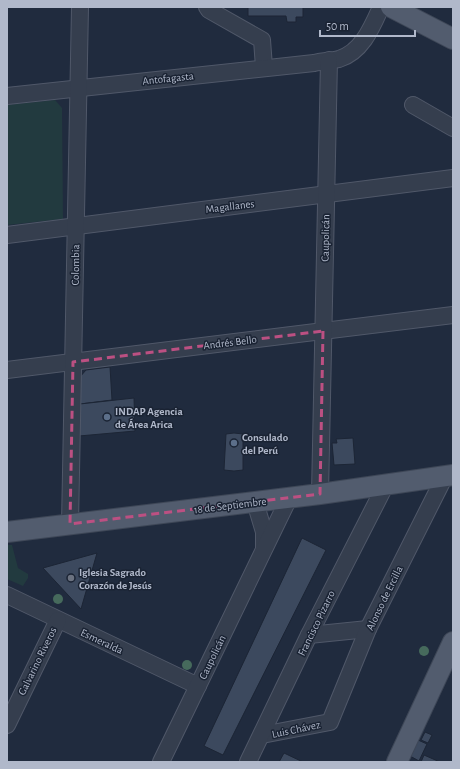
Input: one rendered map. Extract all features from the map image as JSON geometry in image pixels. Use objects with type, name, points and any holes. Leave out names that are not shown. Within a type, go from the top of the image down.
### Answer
[{"type":"main road","points":[[391,7],[453,39]]},
{"type":"main road","name":"18 de Septiembre","points":[[7,532],[289,498],[449,476]]},
{"type":"main road","points":[[397,762],[453,642]]},
{"type":"street","name":"Colombia","points":[[70,524],[80,7]]},
{"type":"street","points":[[207,7],[209,10],[262,40],[264,67]]},
{"type":"street","points":[[329,60],[339,59],[360,46],[381,7]]},
{"type":"street","name":"Antofagasta","points":[[7,96],[329,60]]},
{"type":"street","name":"Caupolicán","points":[[320,494],[329,60]]},
{"type":"street","points":[[413,105],[453,128]]},
{"type":"street","name":"Magallanes","points":[[7,235],[453,178]]},
{"type":"street","name":"Andrés Bello","points":[[7,370],[453,315]]},
{"type":"street","name":"Alonso de Ercilla","points":[[330,722],[368,629],[449,476]]},
{"type":"street","name":"Francisco Pizarro","points":[[248,762],[386,484]]},
{"type":"street","name":"Caupolicán","points":[[161,762],[289,498]]},
{"type":"street","name":"Caupolicán","points":[[256,502],[264,532],[263,551]]},
{"type":"street","name":"Esmeralda","points":[[7,596],[198,686]]},
{"type":"street","name":"Galvarino Riveros","points":[[7,725],[58,620]]},
{"type":"street","points":[[310,635],[368,629]]},
{"type":"street","name":"Luis Chávez","points":[[262,736],[330,722]]},
{"type":"highlighted area","points":[[323,331],[320,494],[70,524],[73,362]]},
{"type":"green space","points":[[55,100],[62,108],[63,219],[7,225],[7,105]]},
{"type":"green space","points":[[7,545],[12,545],[18,568],[28,574],[28,578],[23,586],[7,579]]},
{"type":"building","points":[[248,7],[303,7],[303,17],[296,17],[296,22],[287,22],[286,16],[248,16]]},
{"type":"building","points":[[110,367],[112,400],[80,404],[79,378],[86,370]]},
{"type":"building","name":"INDAP Agencia de Área Arica","points":[[134,398],[135,431],[79,436],[80,404]]},
{"type":"building","name":"Consulado del Perú","points":[[226,434],[243,434],[243,470],[224,470]]},
{"type":"building","points":[[353,438],[355,464],[334,465],[332,443],[337,443],[336,439]]},
{"type":"building","points":[[302,538],[326,550],[223,755],[204,746]]},
{"type":"building","name":"Iglesia Sagrado Corazón de Jesús","points":[[97,553],[81,609],[43,568]]},
{"type":"building","points":[[425,732],[432,735],[428,743],[421,740]]},
{"type":"building","points":[[418,740],[427,744],[419,761],[410,756]]},
{"type":"building","points":[[284,753],[303,762],[279,762]]},
{"type":"building","points":[[424,755],[440,762],[421,762]]},
{"type":"place","name":"INDAP Agencia de Área Arica","points":[[107,417]]},
{"type":"place","name":"Consulado del Perú","points":[[234,443]]},
{"type":"place","name":"Iglesia Sagrado Corazón de Jesús","points":[[71,578]]}]
